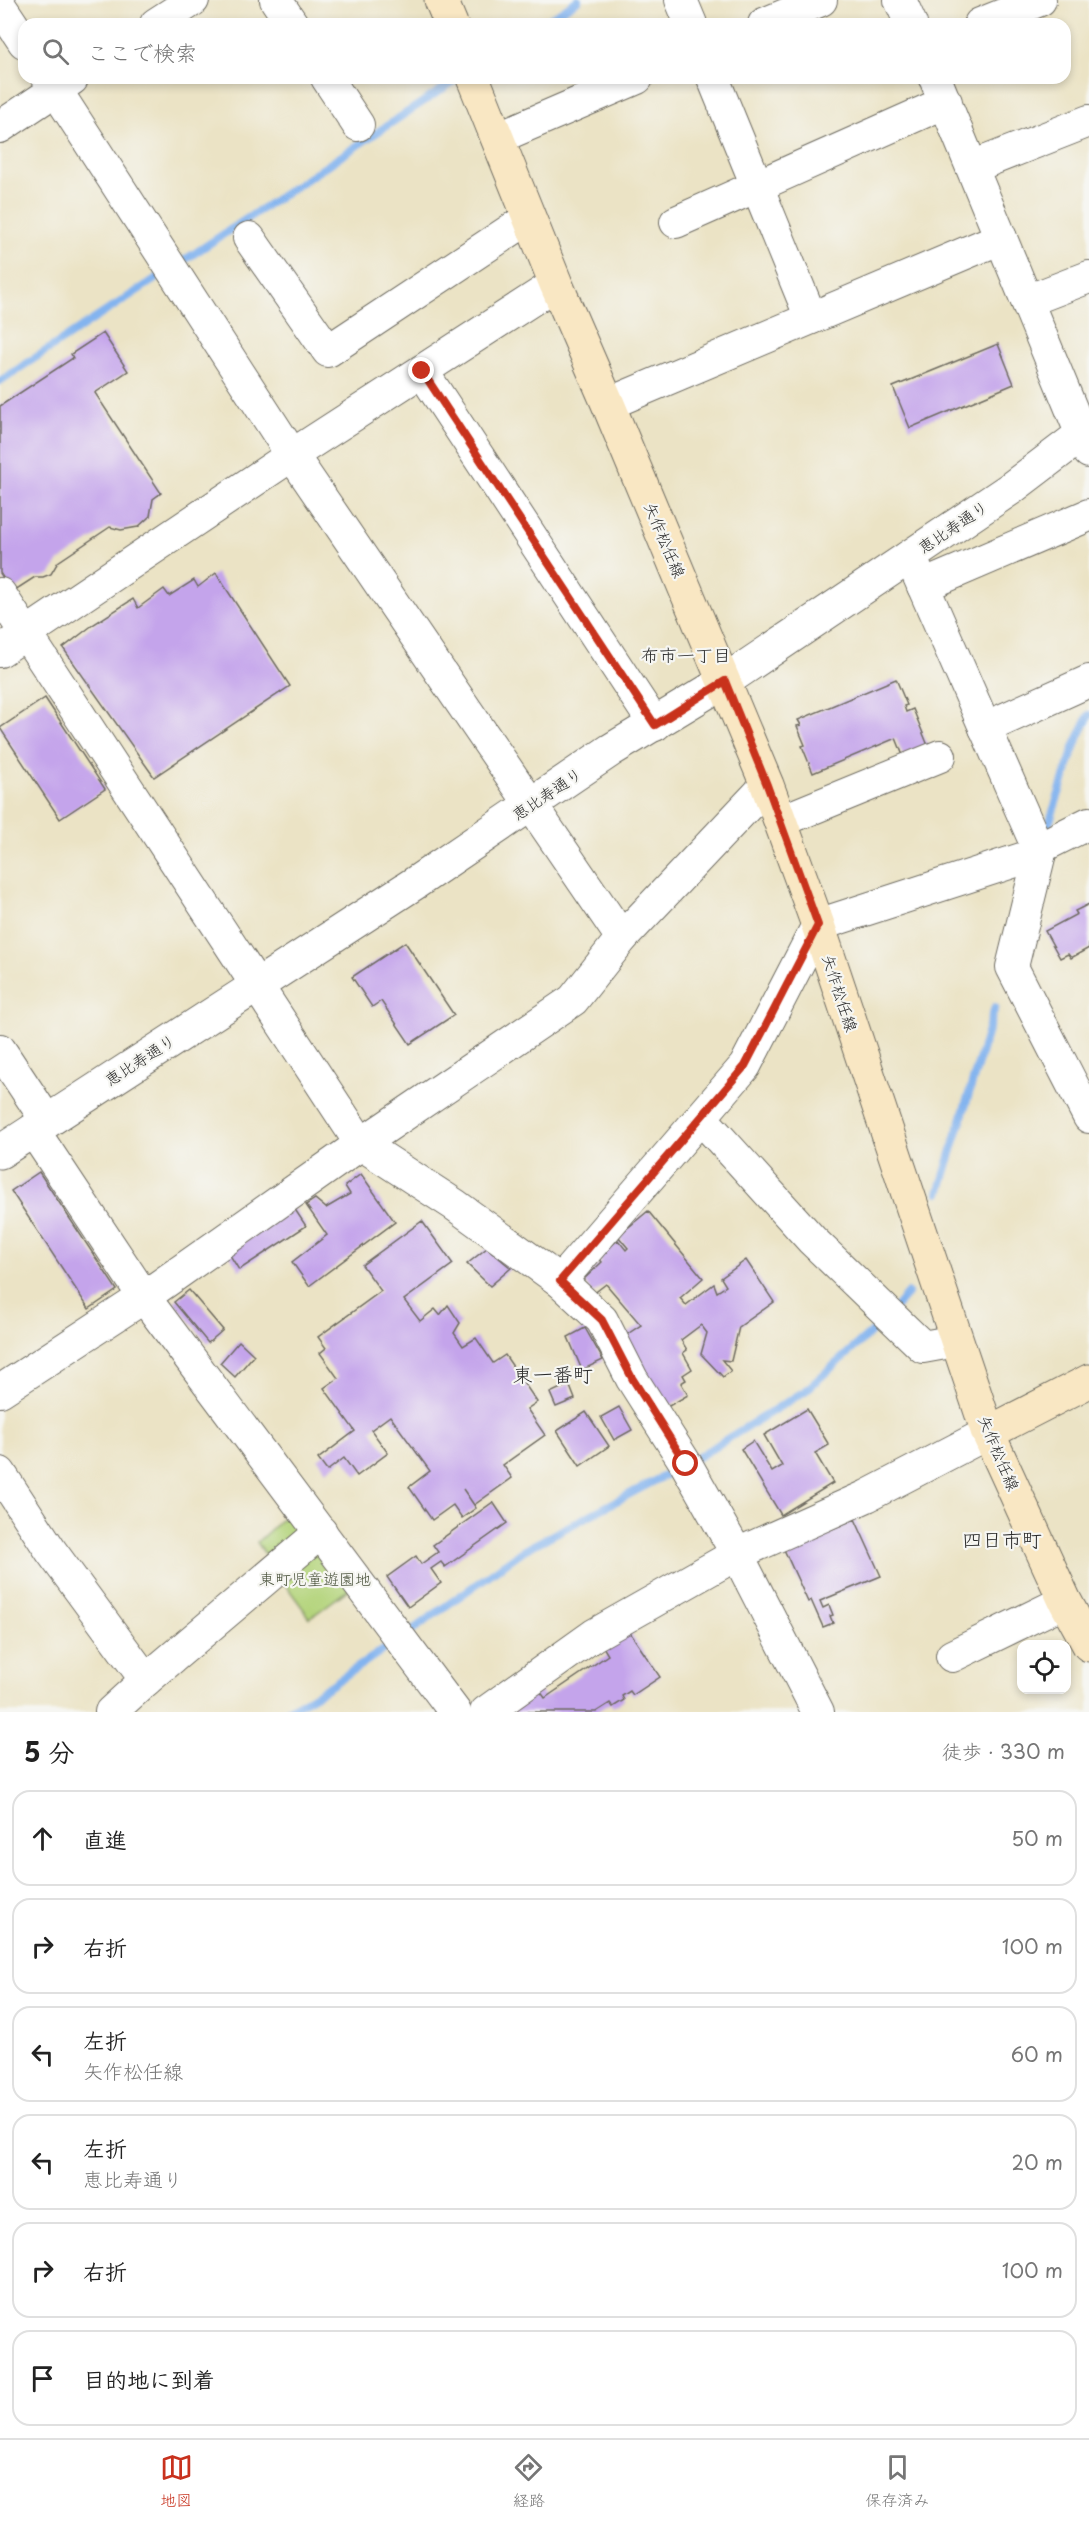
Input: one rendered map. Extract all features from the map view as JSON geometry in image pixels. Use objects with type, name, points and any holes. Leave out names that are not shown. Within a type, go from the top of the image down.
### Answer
[{"type":"main road","points":[[441,0],[448,18]]},
{"type":"main road","name":"矢作松任線","points":[[476,84],[556,284],[725,681],[781,821],[988,1433],[1065,1601],[1089,1645]]},
{"type":"main road","points":[[988,1433],[1089,1381]]},
{"type":"street","points":[[276,0],[288,18]]},
{"type":"street","points":[[681,0],[688,18]]},
{"type":"street","points":[[778,18],[821,0]]},
{"type":"street","points":[[900,0],[908,18]]},
{"type":"street","points":[[995,18],[1040,0]]},
{"type":"street","points":[[164,18],[188,1]]},
{"type":"street","points":[[0,6],[18,33]]},
{"type":"street","points":[[0,127],[56,84]]},
{"type":"street","points":[[60,84],[174,272],[292,455],[621,938]]},
{"type":"street","points":[[331,84],[358,125]]},
{"type":"street","points":[[497,138],[623,84]]},
{"type":"street","points":[[715,84],[811,318]]},
{"type":"street","points":[[675,222],[756,185],[940,90],[1087,439]]},
{"type":"street","points":[[972,167],[1089,121]]},
{"type":"street","points":[[249,238],[328,351],[529,218]]},
{"type":"street","points":[[608,404],[1001,238]]},
{"type":"street","points":[[1027,301],[1089,277]]},
{"type":"street","points":[[0,651],[292,455],[556,284]]},
{"type":"street","points":[[422,371],[655,725]]},
{"type":"street","name":"恵比寿通り","points":[[0,1152],[532,805],[611,750],[725,681],[1087,439]]},
{"type":"street","points":[[923,586],[1089,515]]},
{"type":"street","points":[[910,556],[1040,853]]},
{"type":"street","points":[[0,594],[361,1144],[455,1205],[560,1281],[602,1320],[632,1378],[686,1464],[737,1554],[818,1712]]},
{"type":"street","points":[[985,728],[1089,681]]},
{"type":"street","points":[[781,821],[940,756]]},
{"type":"street","points":[[0,1390],[144,1297],[361,1144],[573,1000],[621,938],[767,785]]},
{"type":"street","points":[[1089,823],[1041,847],[1012,967],[1089,1117]]},
{"type":"street","points":[[560,1281],[702,1119],[745,1066],[818,925],[1040,853]]},
{"type":"street","points":[[0,1050],[40,1125],[144,1297],[455,1712]]},
{"type":"street","points":[[702,1119],[812,1240],[923,1347],[956,1341]]},
{"type":"street","points":[[486,1712],[594,1635],[737,1554],[867,1496],[988,1433]]},
{"type":"street","points":[[0,1473],[51,1551],[146,1680]]},
{"type":"street","points":[[111,1712],[321,1532]]},
{"type":"street","points":[[952,1656],[1065,1601]]},
{"type":"green space","name":"東町児童遊園地","points":[[294,1508],[313,1533],[273,1566],[257,1542]]},
{"type":"green space","name":"東町児童遊園地","points":[[320,1540],[353,1586],[310,1618],[276,1572]]},
{"type":"building","points":[[103,333],[128,371],[95,393],[161,493],[153,499],[150,516],[138,527],[121,530],[110,527],[58,562],[51,574],[35,577],[12,592],[0,573],[0,406],[73,358],[71,354]]},
{"type":"building","points":[[998,344],[1014,384],[910,428],[893,387]]},
{"type":"building","points":[[216,573],[290,686],[154,777],[63,648],[94,624],[133,599],[138,608],[164,589],[169,596],[194,580],[198,587]]},
{"type":"building","points":[[896,679],[907,705],[904,706],[906,712],[913,709],[929,748],[904,758],[896,738],[813,773],[802,746],[805,745],[797,726],[801,725],[798,720]]},
{"type":"building","points":[[45,698],[105,789],[60,819],[0,728]]},
{"type":"building","points":[[1089,904],[1089,948],[1071,958],[1068,954],[1060,958],[1045,931],[1077,914],[1075,911]]},
{"type":"building","points":[[405,942],[454,1015],[410,1044],[381,1001],[372,1007],[352,977]]},
{"type":"building","points":[[39,1172],[117,1290],[89,1309],[11,1191]]},
{"type":"building","points":[[361,1174],[395,1222],[309,1286],[292,1262],[327,1235],[306,1205],[315,1199],[326,1208],[350,1194],[345,1186]]},
{"type":"building","points":[[294,1208],[306,1226],[239,1270],[228,1252]]},
{"type":"building","points":[[648,1211],[703,1278],[680,1298],[686,1305],[714,1284],[717,1292],[726,1286],[721,1278],[746,1260],[774,1302],[739,1327],[731,1361],[722,1360],[731,1371],[723,1377],[701,1354],[707,1333],[701,1325],[681,1340],[687,1350],[683,1353],[692,1369],[683,1375],[686,1380],[681,1383],[688,1395],[662,1410],[623,1337],[641,1325],[606,1284],[593,1294],[583,1280],[602,1262],[598,1257],[618,1240],[626,1250],[628,1248],[618,1236]]},
{"type":"building","points":[[422,1221],[453,1264],[404,1300],[420,1321],[435,1309],[440,1315],[448,1305],[460,1323],[454,1333],[463,1346],[476,1338],[493,1363],[505,1355],[537,1402],[527,1409],[545,1435],[503,1465],[512,1478],[474,1505],[463,1489],[476,1508],[462,1518],[453,1505],[432,1520],[409,1487],[430,1471],[390,1416],[371,1430],[388,1453],[357,1476],[344,1458],[327,1471],[318,1459],[355,1431],[324,1388],[338,1378],[320,1353],[326,1348],[318,1337],[381,1291],[362,1265]]},
{"type":"building","points":[[487,1248],[511,1268],[490,1286],[467,1264]]},
{"type":"building","points":[[189,1290],[223,1330],[208,1343],[174,1302]]},
{"type":"building","points":[[585,1328],[603,1360],[582,1370],[568,1337]]},
{"type":"building","points":[[239,1341],[254,1355],[235,1377],[220,1363]]},
{"type":"building","points":[[569,1384],[575,1399],[556,1407],[550,1393]]},
{"type":"building","points":[[619,1407],[632,1430],[614,1440],[601,1417]]},
{"type":"building","points":[[807,1409],[829,1445],[815,1453],[833,1483],[781,1515],[741,1449],[753,1441],[772,1472],[782,1466],[764,1435]]},
{"type":"building","points":[[586,1412],[609,1446],[580,1466],[557,1431]]},
{"type":"building","points":[[493,1502],[507,1523],[445,1567],[441,1562],[431,1569],[441,1583],[408,1607],[387,1577],[416,1556],[421,1564],[438,1552],[433,1545]]},
{"type":"building","points":[[855,1519],[881,1576],[820,1601],[823,1608],[829,1605],[833,1615],[830,1616],[833,1623],[823,1627],[811,1600],[808,1602],[782,1545],[826,1522],[830,1530]]},
{"type":"building","points":[[627,1628],[660,1677],[633,1695],[630,1691],[622,1696],[624,1700],[613,1707],[610,1703],[596,1712],[505,1712],[536,1685],[545,1698],[608,1655],[602,1645]]},
{"type":"waterway","points":[[551,18],[578,0]]},
{"type":"waterway","points":[[177,265],[450,84]]},
{"type":"waterway","points":[[0,381],[166,272]]},
{"type":"waterway","points":[[1045,836],[1075,745],[1089,715]]},
{"type":"waterway","points":[[939,1193],[995,1007]]},
{"type":"waterway","points":[[896,1307],[908,1293]]},
{"type":"waterway","points":[[693,1460],[805,1391],[883,1322]]},
{"type":"waterway","points":[[286,1712],[330,1686],[524,1550],[677,1469]]},
{"type":"district","name":"布市一丁目","points":[[686,656]]},
{"type":"district","name":"東一番町","points":[[553,1375]]},
{"type":"district","name":"四日市町","points":[[1002,1540]]},
{"type":"route","points":[[422,371],[655,725],[725,681],[767,785],[818,925],[745,1066],[702,1119],[560,1281],[602,1320],[632,1378],[686,1464]]}]
